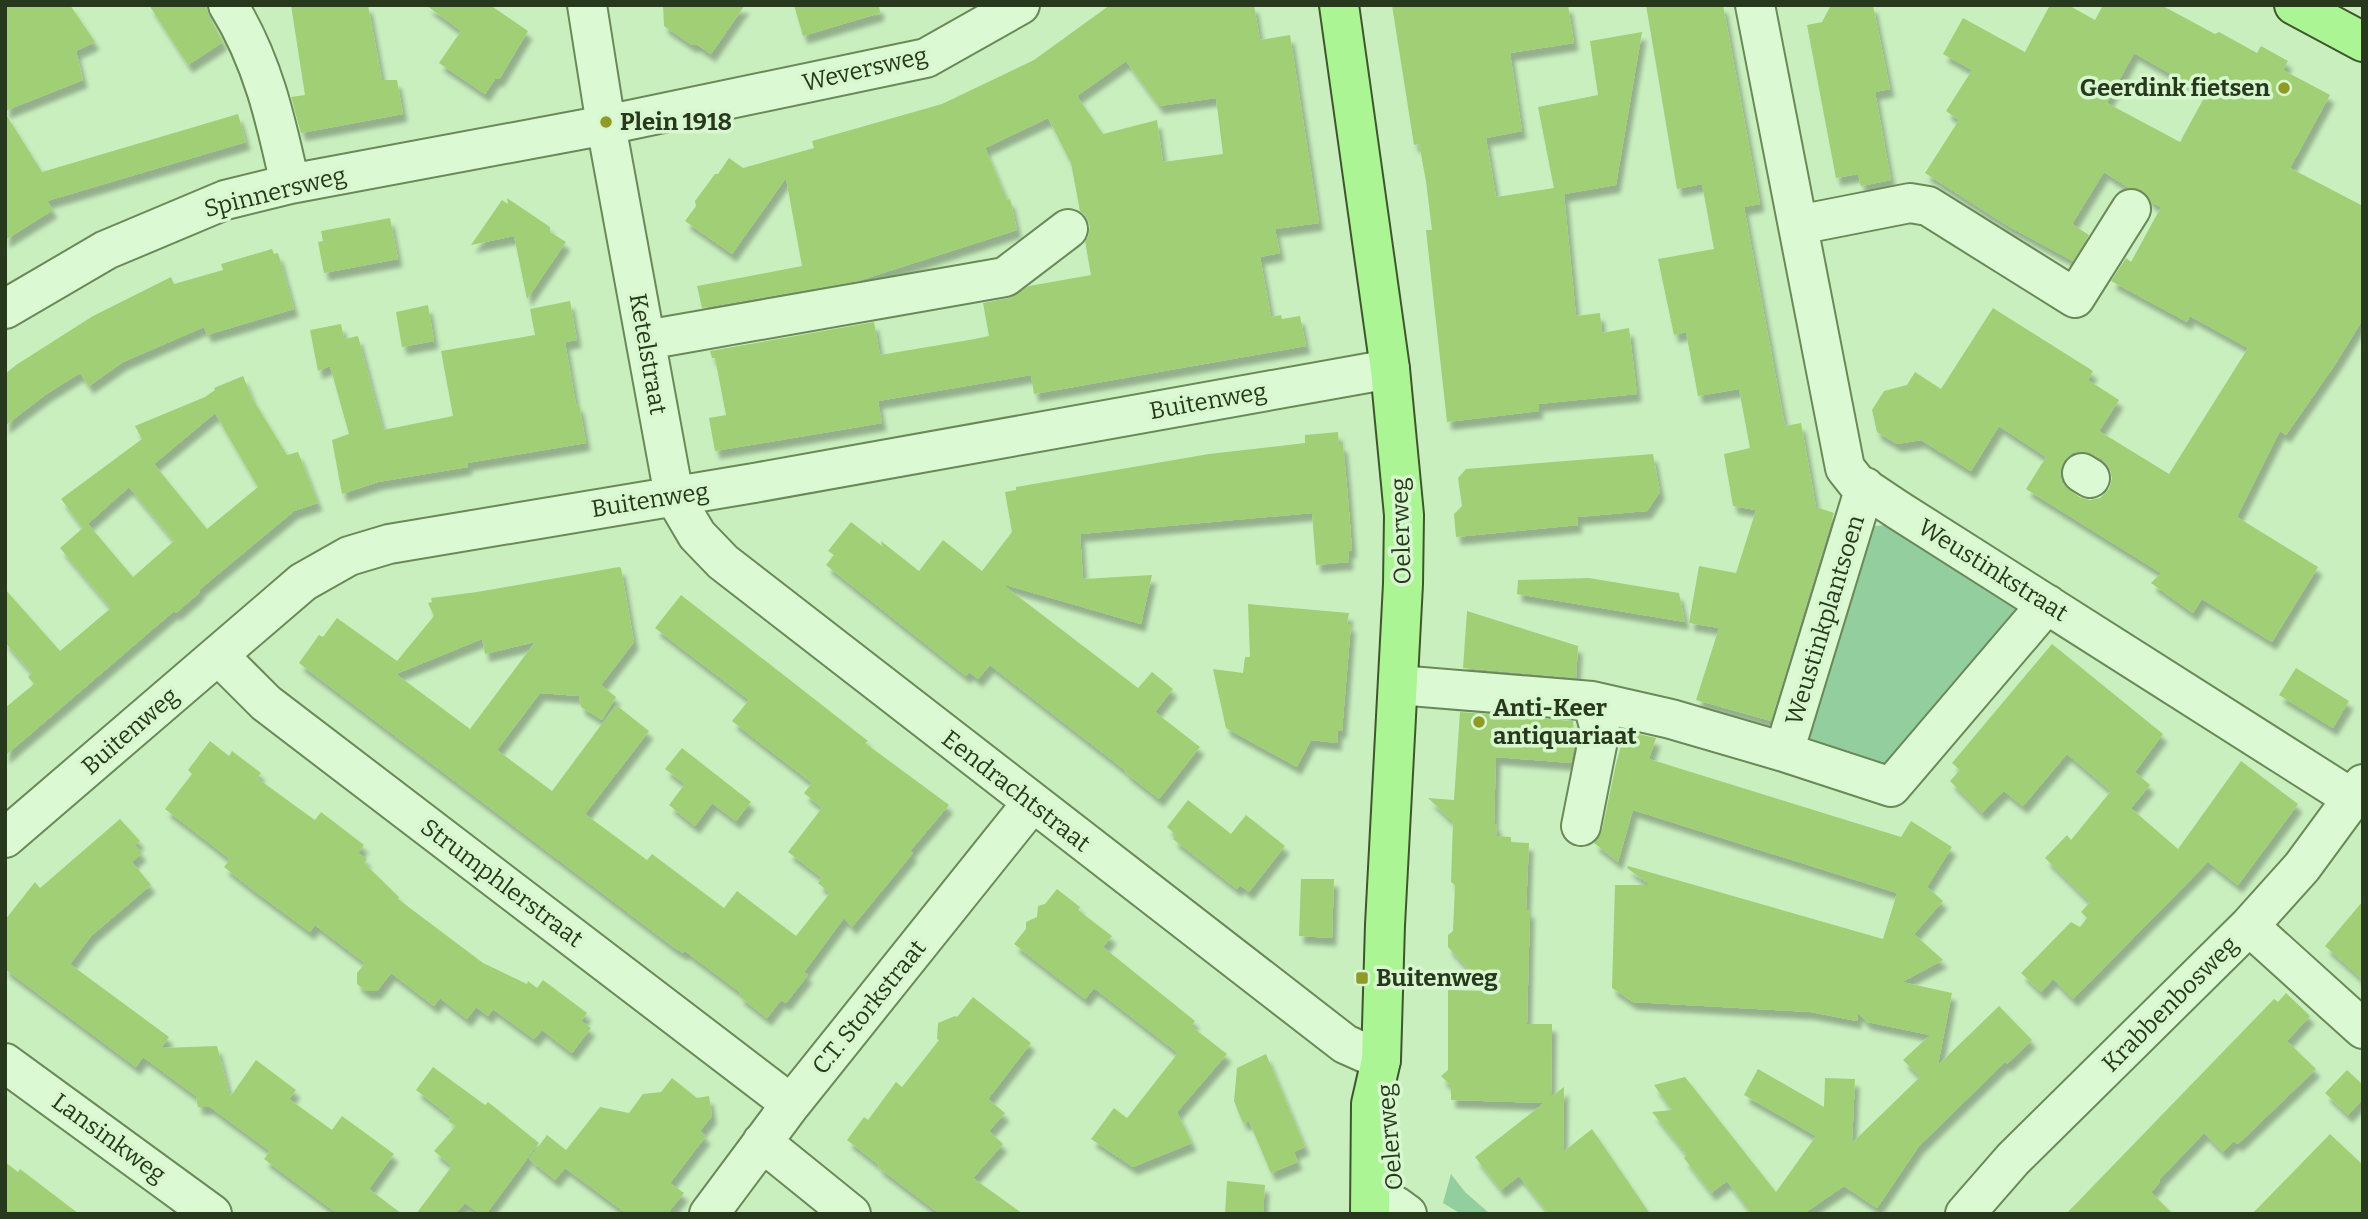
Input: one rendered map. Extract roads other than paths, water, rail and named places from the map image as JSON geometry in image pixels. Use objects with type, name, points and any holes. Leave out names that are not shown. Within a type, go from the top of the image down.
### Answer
[{"type":"main road","name":"Oelerweg","points":[[1339,5],[1391,369],[1404,514],[1404,584],[1385,925],[1381,1060],[1390,1098],[1392,1212]]},
{"type":"main road","points":[[2294,5],[2363,42]]},
{"type":"street","points":[[228,5],[243,28],[272,104],[290,184]]},
{"type":"street","points":[[587,5],[606,125]]},
{"type":"street","name":"Weversweg","points":[[606,125],[926,58],[1020,5]]},
{"type":"street","name":"Weustinkstraat","points":[[1755,5],[1845,468],[1856,481],[2047,604],[2358,791]]},
{"type":"street","name":"Spinnersweg","points":[[5,309],[106,250],[225,200],[290,184],[606,125]]},
{"type":"street","name":"Ketelstraat","points":[[606,125],[674,496]]},
{"type":"street","points":[[1798,225],[1910,203],[1928,206],[2075,298],[2131,209]]},
{"type":"street","points":[[646,340],[1005,277],[1068,229]]},
{"type":"street","name":"Buitenweg","points":[[5,838],[303,582],[349,556],[389,544],[1391,369]]},
{"type":"street","name":"Weustinkplantsoen","points":[[1784,752],[1865,487]]},
{"type":"street","name":"Eendrachtstraat","points":[[674,496],[697,535],[723,562],[1345,1044],[1381,1060]]},
{"type":"street","name":"Weustinkplantsoen","points":[[1398,685],[1592,701],[1671,719],[1891,787],[2047,604]]},
{"type":"street","name":"Strumphlerstraat","points":[[218,655],[266,703],[791,1104]]},
{"type":"street","points":[[1581,826],[1600,730],[1592,701]]},
{"type":"street","name":"Krabbenbosweg","points":[[1965,1214],[2013,1159],[2249,926],[2302,867],[2358,791]]},
{"type":"street","name":"C.T. Storkstraat","points":[[709,1214],[791,1104],[1031,803]]},
{"type":"street","points":[[2249,926],[2363,1029]]},
{"type":"street","name":"Lansinkweg","points":[[5,1063],[212,1214]]},
{"type":"street","points":[[762,1142],[851,1214]]},
{"type":"place","name":"Geerdink fietsen","points":[[2284,88]]},
{"type":"place","name":"Plein 1918","points":[[606,122]]},
{"type":"place","name":"Anti-Keer antiquariaat","points":[[1479,722]]},
{"type":"place","name":"Buitenweg","points":[[1362,978]]}]
